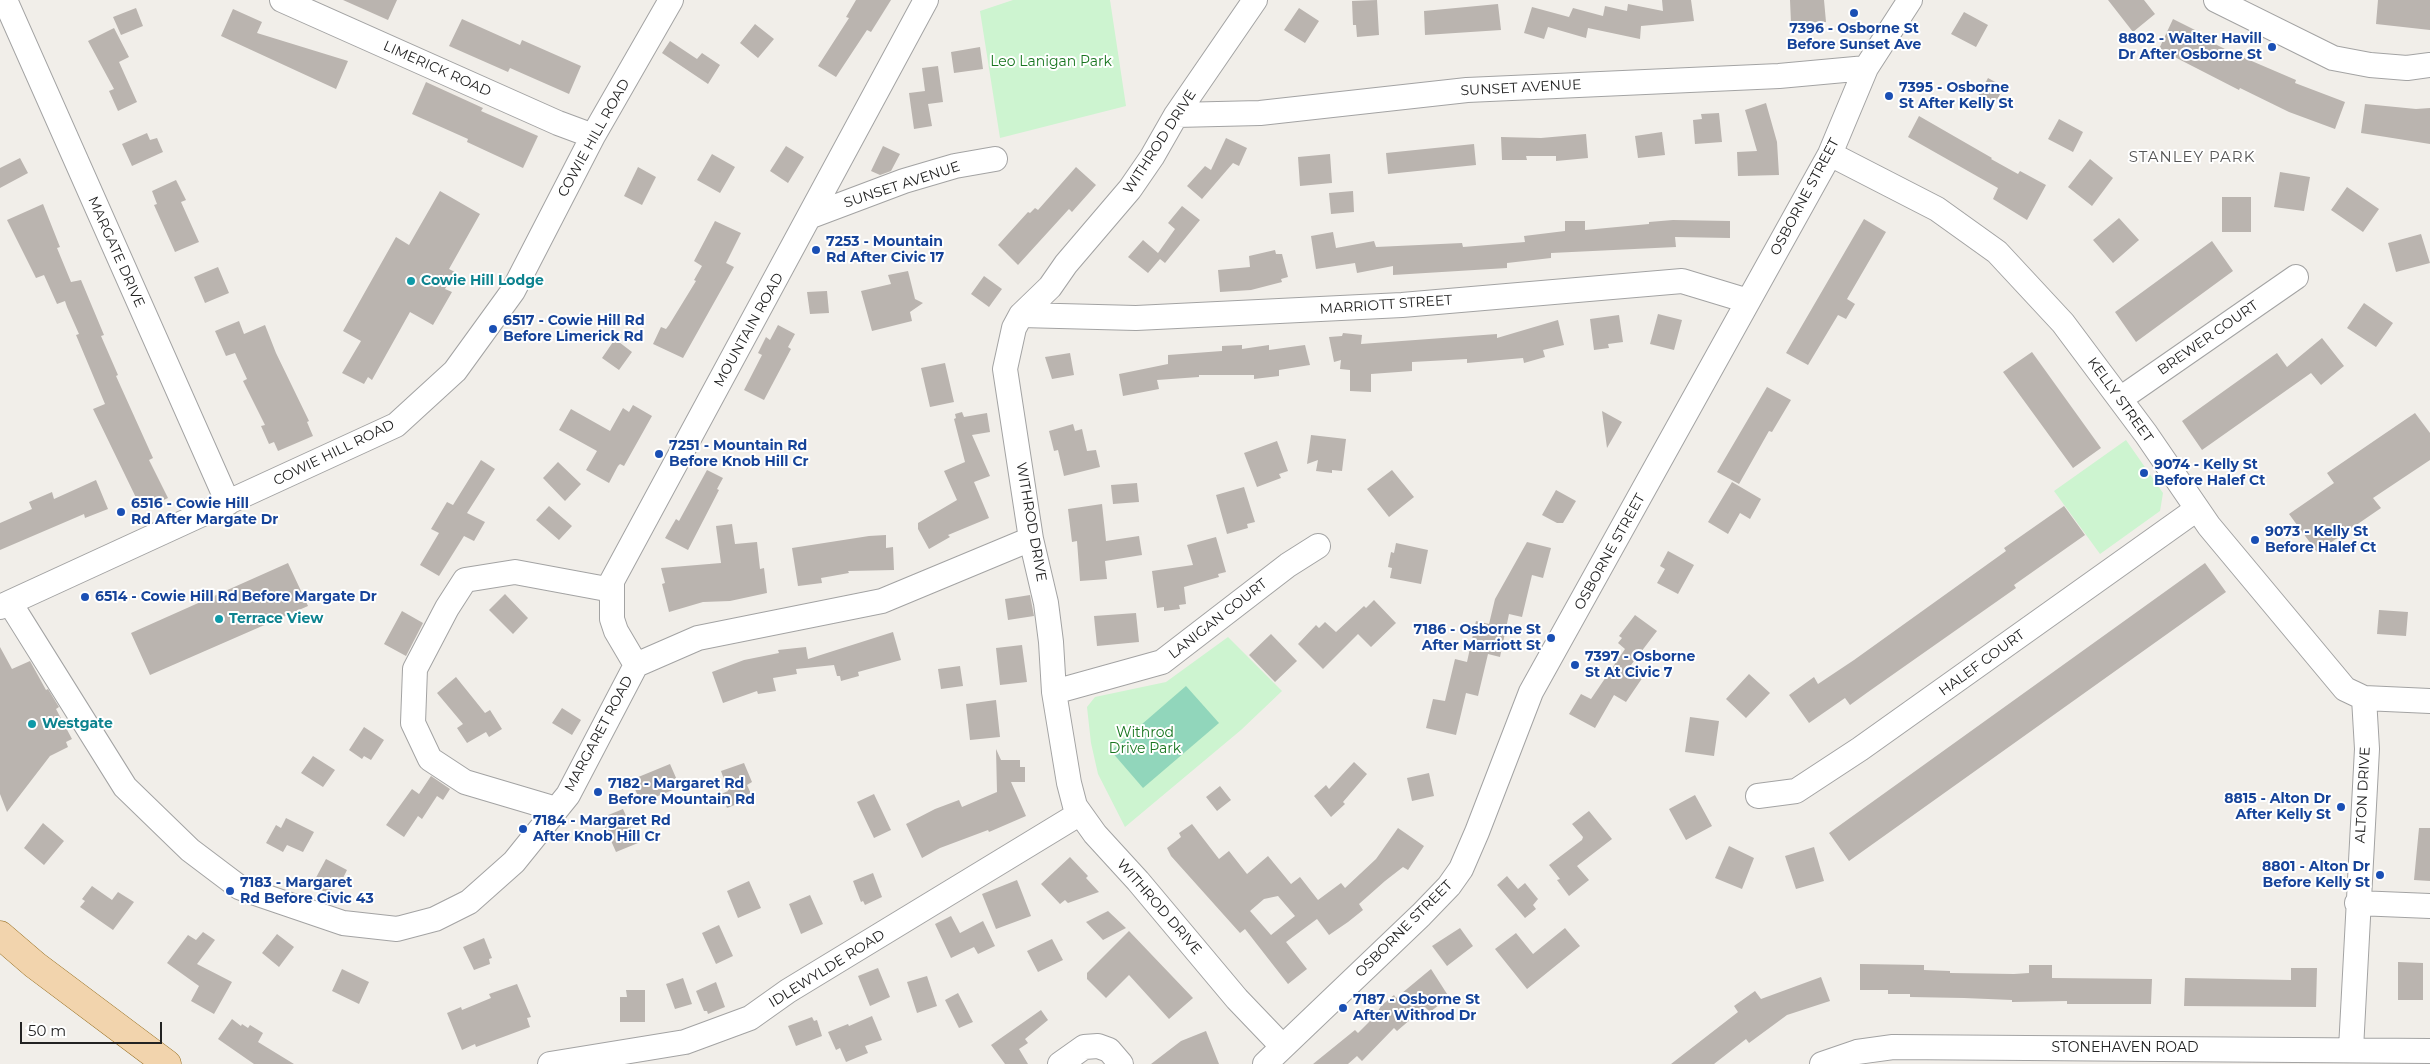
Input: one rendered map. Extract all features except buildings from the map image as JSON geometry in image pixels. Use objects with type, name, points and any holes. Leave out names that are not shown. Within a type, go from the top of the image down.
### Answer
[{"type":"main road","points":[[0,935],[35,965],[167,1064]]},
{"type":"street","name":"MARGATE DRIVE","points":[[5,0],[228,503]]},
{"type":"street","name":"LIMERICK ROAD","points":[[282,0],[593,136]]},
{"type":"street","name":"COWIE HILL ROAD","points":[[5,605],[396,426],[455,372],[513,291],[593,136],[671,0]]},
{"type":"street","name":"MOUNTAIN ROAD","points":[[636,665],[616,631],[612,619],[612,581],[811,216],[926,0]]},
{"type":"street","name":"WITHROD DRIVE","points":[[1255,0],[1176,116],[1152,157],[1130,189],[1066,264],[1050,287],[1021,315],[1014,328],[1005,369],[1031,539],[1046,603],[1054,692],[1069,783],[1079,814],[1094,834],[1138,881],[1237,999],[1282,1046]]},
{"type":"street","name":"OSBORNE STREET","points":[[1264,1064],[1421,915],[1454,880],[1477,832],[1531,692],[1830,154],[1866,68],[1910,0]]},
{"type":"street","points":[[2216,0],[2333,58],[2370,65],[2407,68],[2430,65]]},
{"type":"street","name":"SUNSET AVENUE","points":[[1176,116],[1260,113],[1466,90],[1779,76],[1866,68]]},
{"type":"street","name":"KELLY STREET","points":[[1830,154],[1937,210],[1997,252],[2063,323],[2120,399],[2197,510],[2238,563],[2345,689],[2364,698]]},
{"type":"street","name":"SUNSET AVENUE","points":[[811,216],[904,181],[955,166],[995,159]]},
{"type":"street","name":"BREWER COURT","points":[[2120,399],[2296,277]]},
{"type":"street","name":"MARRIOTT STREET","points":[[1021,315],[1136,318],[1402,305],[1682,281],[1748,301]]},
{"type":"street","name":"HALEF COURT","points":[[1758,796],[1796,791],[1852,755],[2197,510]]},
{"type":"street","name":"MARGARET ROAD","points":[[5,605],[125,787],[190,850],[239,887],[252,892],[343,923],[396,929],[435,920],[469,902],[514,862],[568,795],[636,665],[698,638],[882,601],[1031,539]]},
{"type":"street","name":"LANIGAN COURT","points":[[1054,692],[1162,662],[1288,564],[1318,546]]},
{"type":"street","points":[[556,809],[465,782],[430,759],[413,723],[416,669],[447,608],[465,580],[515,572],[612,590]]},
{"type":"street","points":[[2364,698],[2430,701]]},
{"type":"street","name":"ALTON DRIVE","points":[[2351,1049],[2357,904],[2367,749],[2364,698]]},
{"type":"street","name":"IDLEWYLDE ROAD","points":[[550,1064],[685,1042],[750,1018],[788,991],[1079,814]]},
{"type":"street","points":[[2357,904],[2430,906]]},
{"type":"street","points":[[1060,1064],[1084,1047],[1098,1046],[1109,1050],[1122,1064]]},
{"type":"street","name":"STONEHAVEN ROAD","points":[[1822,1064],[1857,1052],[1892,1047],[2430,1051]]},
{"type":"green space","name":"Leo Lanigan Park","points":[[1013,0],[1110,0],[1126,106],[1000,138],[980,11]]},
{"type":"green space","points":[[2126,440],[2163,493],[2160,511],[2100,554],[2054,491]]},
{"type":"green space","name":"Withrod Drive Park","points":[[1228,637],[1282,691],[1241,730],[1125,827],[1098,774],[1091,743],[1087,707],[1095,697],[1166,682]]},
{"type":"green space","points":[[1186,686],[1219,723],[1143,788],[1111,751]]},
{"type":"place","name":"7396 - Osborne St Before Sunset Ave","points":[[1854,13]]},
{"type":"place","name":"8802 - Walter Havill Dr After Osborne St","points":[[2272,47]]},
{"type":"place","name":"7395 - Osborne St After Kelly St","points":[[1889,96]]},
{"type":"place","name":"7253 - Mountain Rd After Civic 17","points":[[816,250]]},
{"type":"place","name":"Cowie Hill Lodge","points":[[411,281]]},
{"type":"place","name":"6517 - Cowie Hill Rd Before Limerick Rd","points":[[493,329]]},
{"type":"place","name":"7251 - Mountain Rd Before Knob Hill Cr","points":[[659,454]]},
{"type":"place","name":"9074 - Kelly St Before Halef Ct","points":[[2144,473]]},
{"type":"place","name":"6516 - Cowie Hill Rd After Margate Dr","points":[[121,512]]},
{"type":"place","name":"9073 - Kelly St Before Halef Ct","points":[[2255,540]]},
{"type":"place","name":"6514 - Cowie Hill Rd Before Margate Dr","points":[[85,597]]},
{"type":"place","name":"Terrace View","points":[[219,619]]},
{"type":"place","name":"7186 - Osborne St After Marriott St","points":[[1551,638]]},
{"type":"place","name":"7397 - Osborne St At Civic 7","points":[[1575,665]]},
{"type":"place","name":"Westgate","points":[[32,724]]},
{"type":"place","name":"7182 - Margaret Rd Before Mountain Rd","points":[[598,792]]},
{"type":"place","name":"8815 - Alton Dr After Kelly St","points":[[2341,807]]},
{"type":"place","name":"7184 - Margaret Rd After Knob Hill Cr","points":[[523,829]]},
{"type":"place","name":"8801 - Alton Dr Before Kelly St","points":[[2380,875]]},
{"type":"place","name":"7183 - Margaret Rd Before Civic 43","points":[[230,891]]},
{"type":"place","name":"7187 - Osborne St After Withrod Dr","points":[[1343,1008]]},
{"type":"district","name":"STANLEY PARK","points":[[2192,158]]}]
